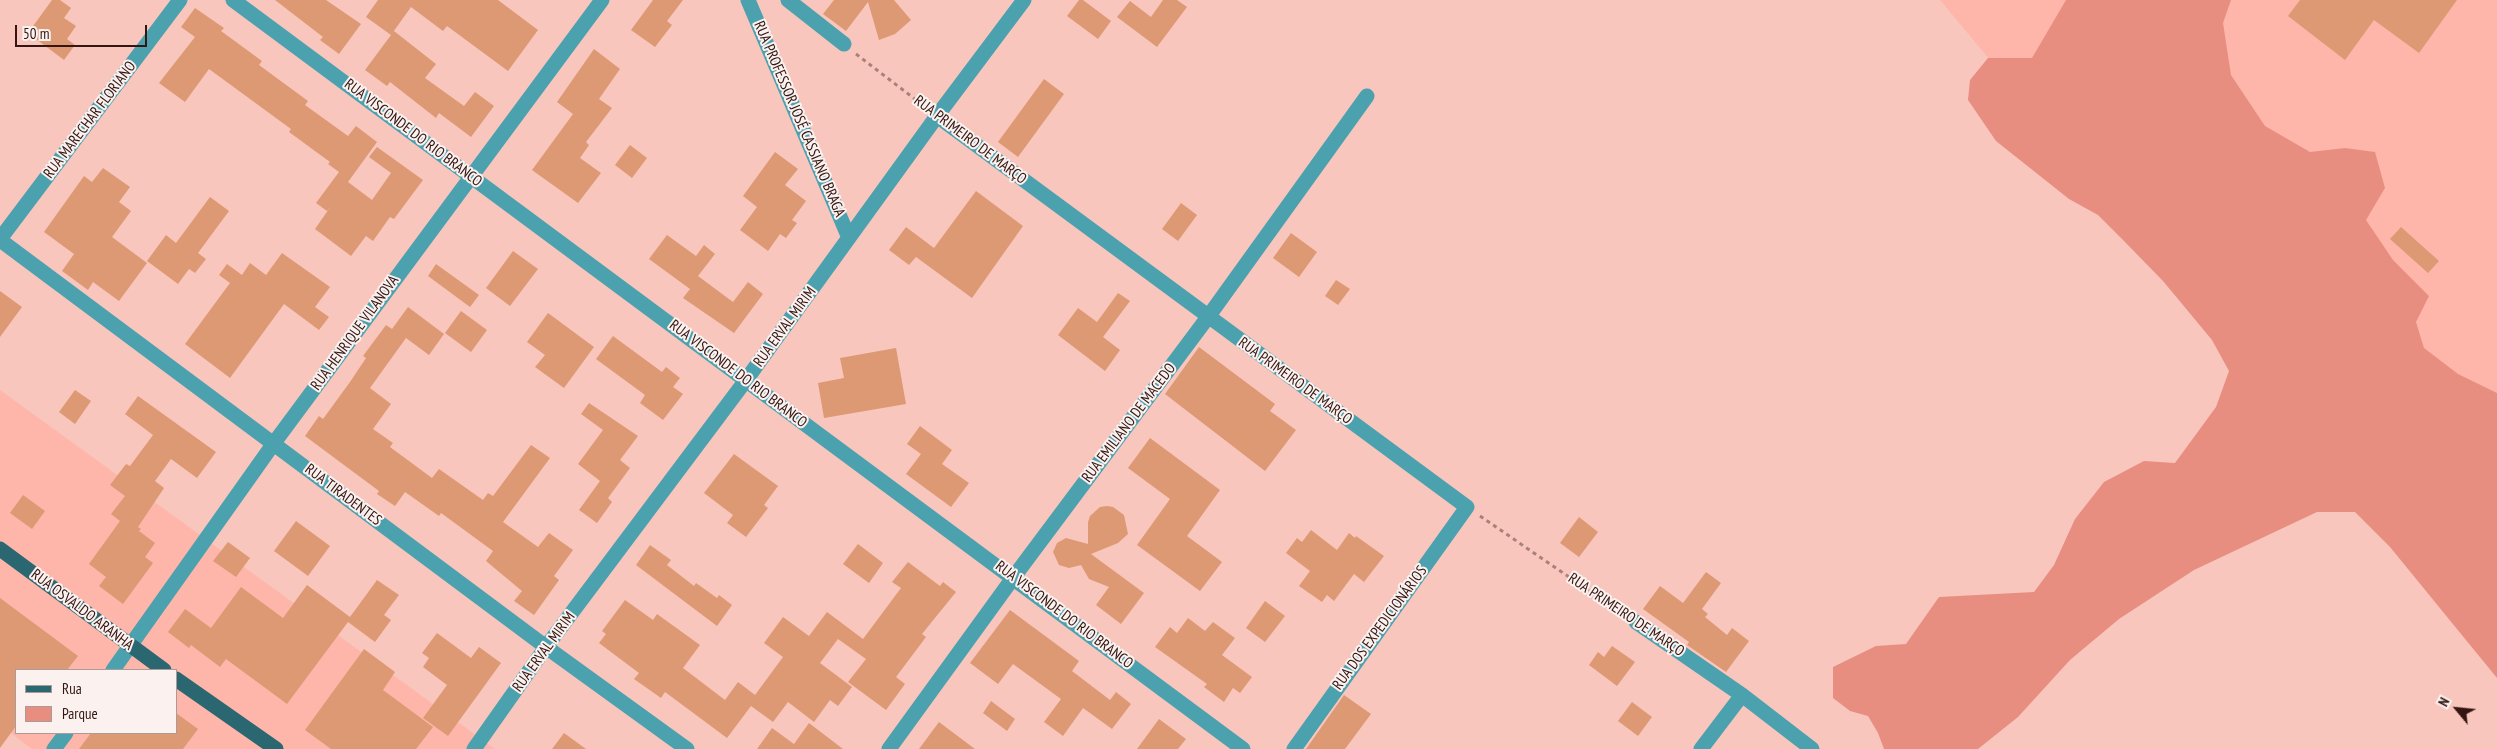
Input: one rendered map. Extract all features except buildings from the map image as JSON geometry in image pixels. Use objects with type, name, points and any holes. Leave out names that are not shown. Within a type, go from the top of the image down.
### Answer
[{"type":"main road","name":"RUA OSVALDO ARANHA","points":[[0,549],[163,669]]},
{"type":"main road","points":[[178,680],[276,749]]},
{"type":"street","name":"RUA MARECHAR FLORIANO","points":[[0,240],[180,0]]},
{"type":"street","name":"RUA VISCONDE DO RIO BRANCO","points":[[233,0],[1243,749]]},
{"type":"street","name":"RUA HENRIQUE VILANOVA","points":[[114,669],[274,443],[602,0]]},
{"type":"street","name":"RUA PROFESSOR JOSÉ CASSIANO BRAGA","points":[[748,0],[849,238]]},
{"type":"street","points":[[788,0],[844,44]]},
{"type":"street","name":"RUA ERVAL MIRIM","points":[[474,749],[546,648],[746,380],[937,116],[1024,0]]},
{"type":"street","name":"RUA EMILIANO DE MACEDO","points":[[889,749],[1013,578],[1208,317],[1367,96]]},
{"type":"street","name":"RUA PRIMEIRO DE MARÇO","points":[[937,116],[1467,507]]},
{"type":"street","name":"RUA TIRADENTES","points":[[0,240],[546,648],[687,749]]},
{"type":"street","name":"RUA DOS EXPEDICIONÁRIOS","points":[[1294,749],[1467,507]]},
{"type":"street","name":"RUA PRIMEIRO DE MARÇO","points":[[1636,622],[1742,694],[1812,749]]},
{"type":"street","points":[[1701,749],[1742,694]]},
{"type":"street","points":[[54,749],[65,734]]},
{"type":"path","name":"RUA PRIMEIRO DE MARÇO","points":[[844,44],[937,116]]},
{"type":"path","name":"RUA PRIMEIRO DE MARÇO","points":[[1467,507],[1636,622]]},
{"type":"shaded area","points":[[1940,0],[2497,0],[2497,669],[2393,544]]},
{"type":"shaded area","points":[[0,390],[495,749],[32,749],[0,725]]},
{"type":"green space","points":[[2066,0],[2231,0],[2223,23],[2231,75],[2265,126],[2310,152],[2345,148],[2375,152],[2385,188],[2366,220],[2393,260],[2429,296],[2416,322],[2424,348],[2458,374],[2497,393],[2497,678],[2390,547],[2355,512],[2317,512],[2194,570],[2119,619],[2070,660],[2018,717],[1978,749],[1884,749],[1878,733],[1868,716],[1850,711],[1833,698],[1833,667],[1876,646],[1906,644],[1939,597],[2034,592],[2054,565],[2075,519],[2104,482],[2144,461],[2175,463],[2216,407],[2229,371],[2212,340],[2163,281],[2098,215],[2069,199],[1996,141],[1968,100],[1970,80],[1988,58],[2032,58]]}]
